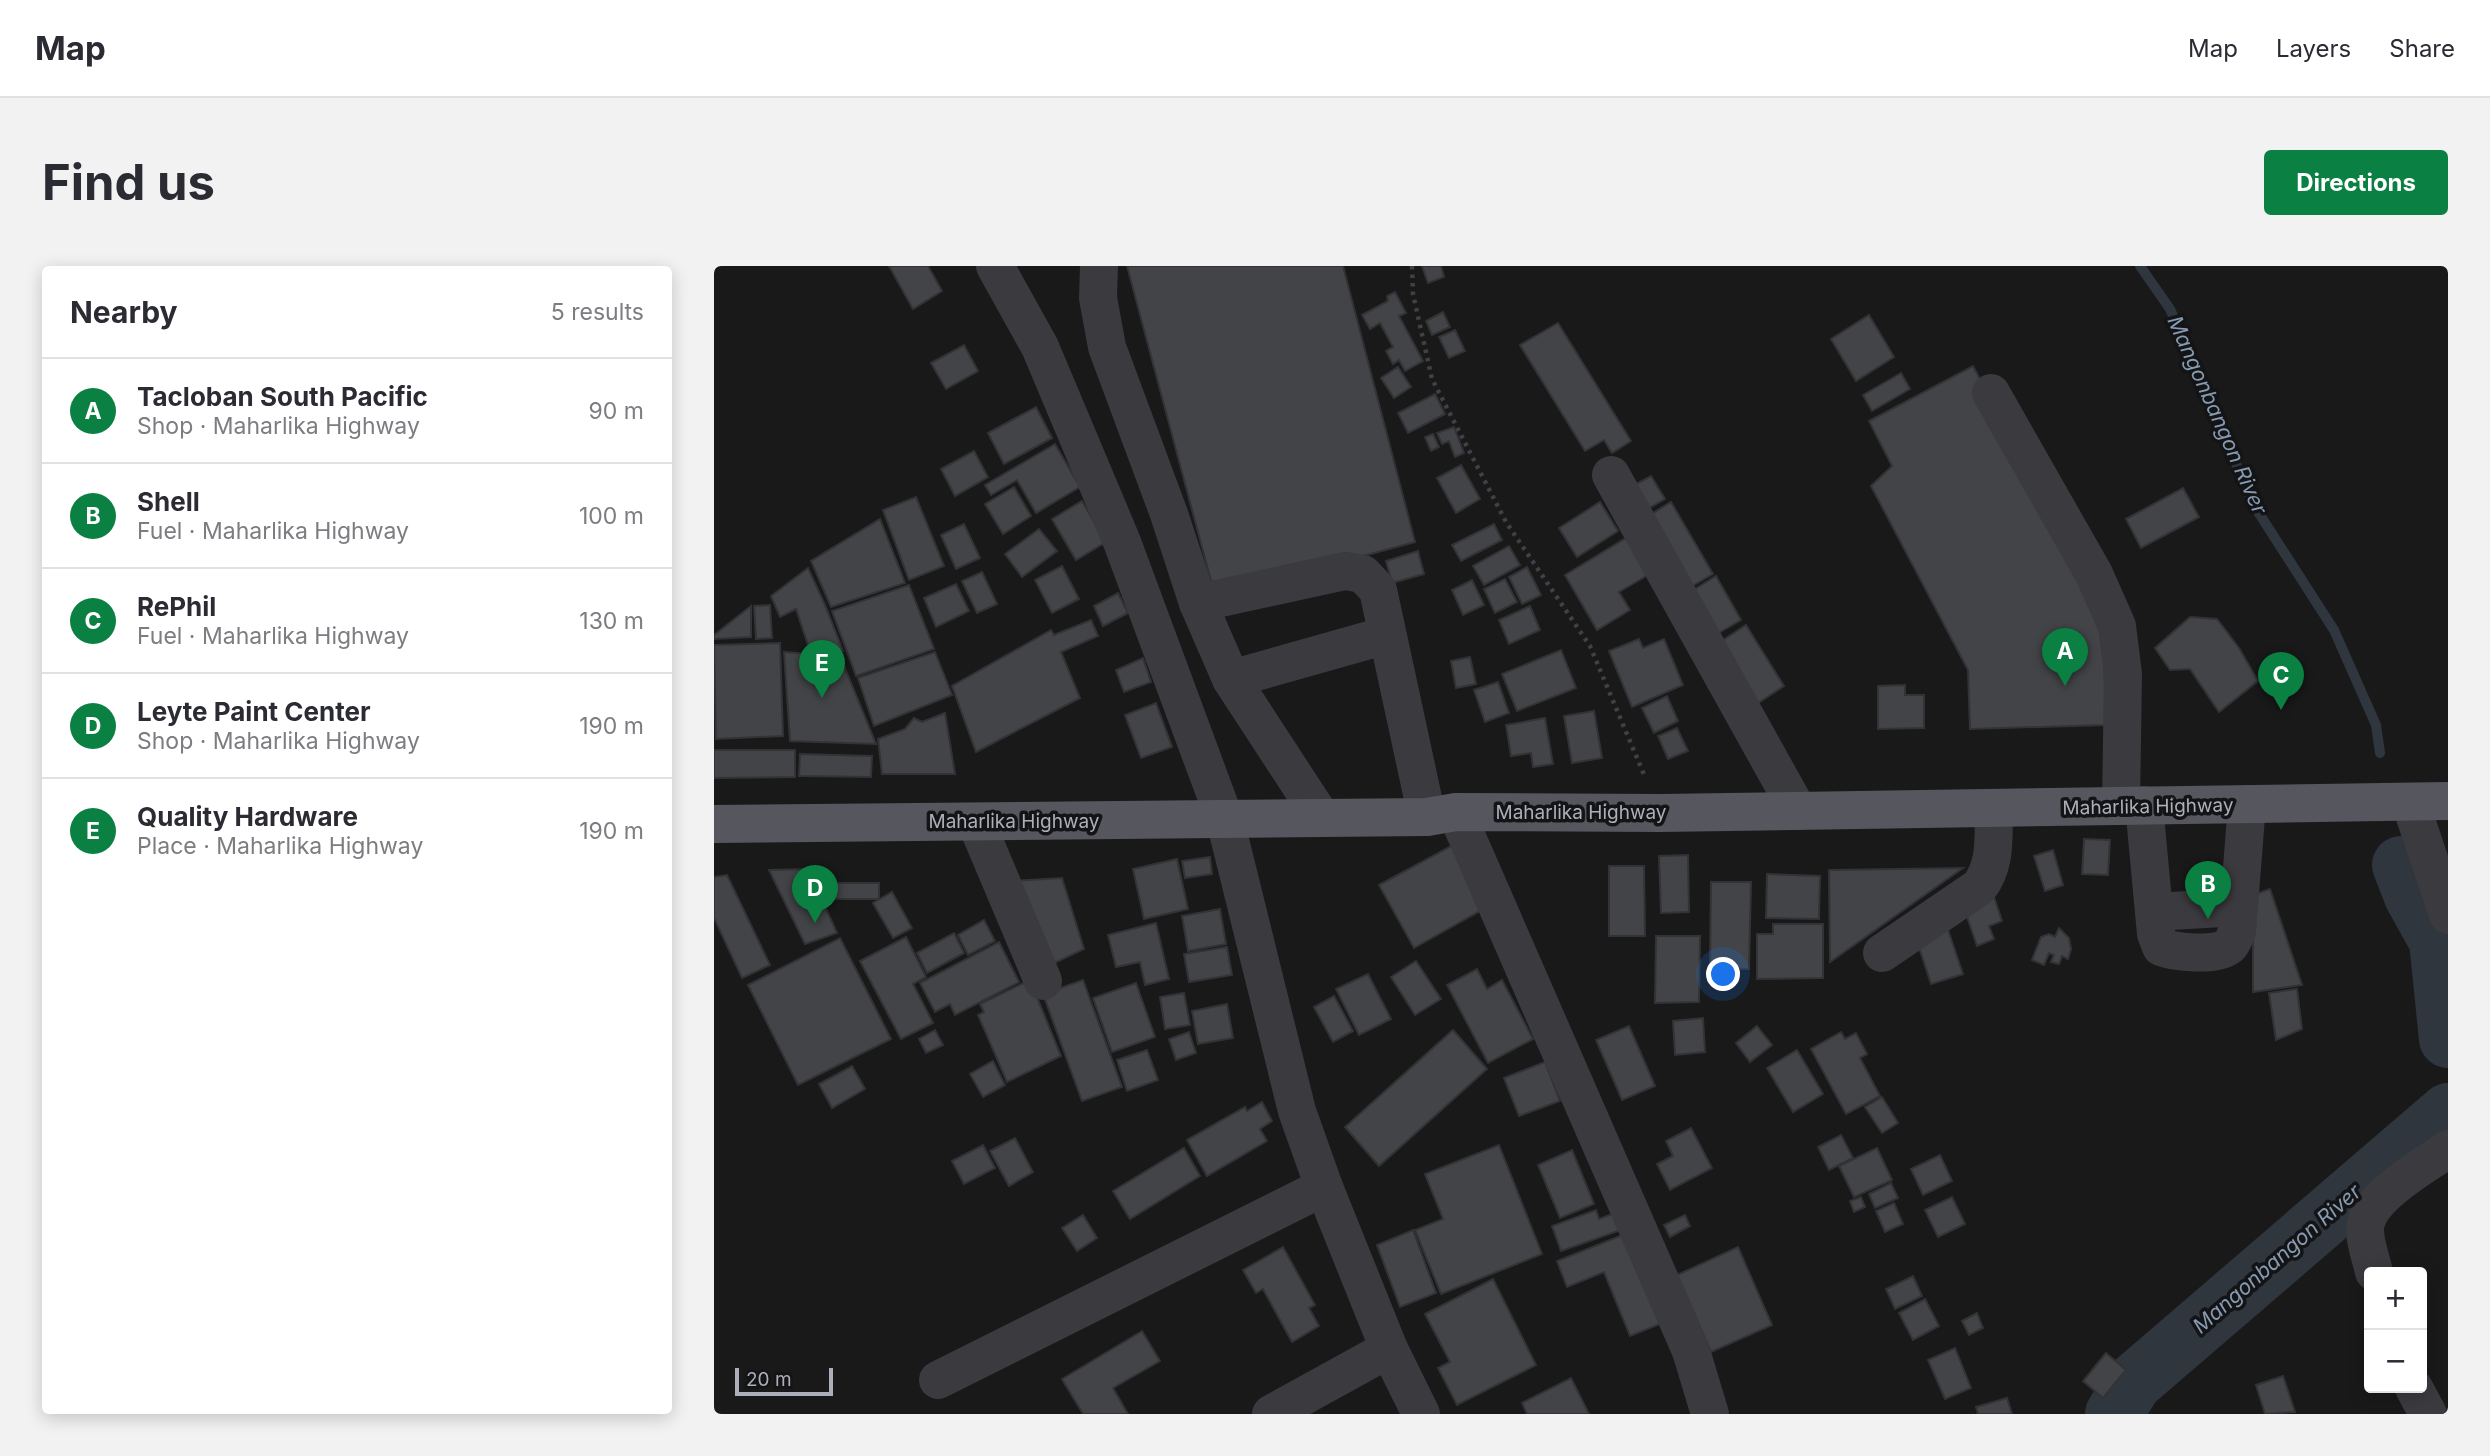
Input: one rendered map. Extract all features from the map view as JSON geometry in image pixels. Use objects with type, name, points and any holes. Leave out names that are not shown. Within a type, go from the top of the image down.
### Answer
[{"type":"main road","name":"Maharlika Highway","points":[[714,824],[1225,820],[1442,814],[2448,801]]},
{"type":"street","points":[[995,266],[1040,347],[1122,542],[1225,820],[1297,1111],[1324,1187],[1389,1349],[1421,1414]]},
{"type":"street","points":[[1099,266],[1098,298],[1107,347],[1169,514],[1198,603],[1231,679],[1321,817]]},
{"type":"street","points":[[1991,393],[2094,574],[2117,626],[2133,806],[2154,912],[2239,907],[2247,804]]},
{"type":"street","points":[[1611,475],[1798,811]]},
{"type":"street","points":[[1198,603],[1345,571],[1363,574],[1377,590],[1387,635],[1442,814],[1690,1351],[1710,1414]]},
{"type":"street","points":[[1231,679],[1387,635]]},
{"type":"street","points":[[2410,802],[2448,915]]},
{"type":"street","points":[[1882,953],[1979,887],[1988,875],[1992,862],[1994,808]]},
{"type":"street","points":[[976,822],[1043,981]]},
{"type":"street","points":[[2373,1267],[2365,1229],[2369,1213],[2386,1193],[2448,1149]]},
{"type":"street","points":[[938,1380],[1324,1187]]},
{"type":"street","points":[[1271,1414],[1389,1349]]},
{"type":"street","points":[[2417,1393],[2428,1414]]},
{"type":"path","points":[[1412,266],[1413,294],[1432,379],[1479,465],[1506,522],[1590,646],[1660,813]]},
{"type":"building","points":[[889,266],[928,266],[942,291],[913,309]]},
{"type":"building","points":[[1127,266],[1343,266],[1415,542],[1215,596]]},
{"type":"building","points":[[1422,266],[1441,266],[1444,277],[1428,283]]},
{"type":"building","points":[[1395,292],[1406,313],[1399,316],[1423,361],[1405,371],[1399,360],[1393,364],[1386,351],[1393,347],[1380,323],[1370,329],[1362,315],[1388,301],[1387,296]]},
{"type":"building","points":[[1443,312],[1450,327],[1432,335],[1426,321]]},
{"type":"building","points":[[1869,315],[1894,357],[1856,381],[1831,339]]},
{"type":"building","points":[[1558,323],[1631,441],[1612,453],[1604,440],[1585,451],[1520,345]]},
{"type":"building","points":[[1455,330],[1465,351],[1449,358],[1439,337]]},
{"type":"building","points":[[964,345],[978,371],[946,389],[931,363]]},
{"type":"building","points":[[1973,366],[2103,614],[2106,725],[1970,729],[1968,670],[1871,486],[1892,466],[1869,421]]},
{"type":"building","points":[[1398,367],[1411,387],[1394,398],[1381,378]]},
{"type":"building","points":[[1901,373],[1910,389],[1872,411],[1863,395]]},
{"type":"building","points":[[1435,394],[1445,414],[1408,433],[1398,413]]},
{"type":"building","points":[[1036,407],[1052,438],[1004,464],[988,433]]},
{"type":"building","points":[[1454,427],[1464,453],[1455,457],[1449,441],[1442,444],[1437,433]]},
{"type":"building","points":[[1433,434],[1439,447],[1431,451],[1425,437]]},
{"type":"building","points":[[1055,444],[1080,487],[1036,513],[1017,480],[991,495],[985,485]]},
{"type":"building","points":[[974,451],[988,477],[955,496],[941,469]]},
{"type":"building","points":[[1461,465],[1480,499],[1456,513],[1437,478]]},
{"type":"building","points":[[1651,476],[1665,499],[1642,512],[1629,488]]},
{"type":"building","points":[[1014,487],[1031,516],[1003,534],[985,504]]},
{"type":"building","points":[[2183,488],[2199,517],[2141,548],[2126,519]]},
{"type":"building","points":[[916,497],[944,566],[909,580],[883,510]]},
{"type":"building","points":[[1082,501],[1106,542],[1076,560],[1052,519]]},
{"type":"building","points":[[1600,502],[1618,531],[1577,557],[1559,528]]},
{"type":"building","points":[[1671,502],[1713,574],[1687,589],[1645,518]]},
{"type":"building","points":[[880,519],[905,583],[831,607],[811,561]]},
{"type":"building","points":[[964,524],[980,558],[956,569],[941,535]]},
{"type":"building","points":[[1494,524],[1502,540],[1461,561],[1452,545]]},
{"type":"building","points":[[1039,529],[1057,551],[1022,577],[1005,554]]},
{"type":"building","points":[[1626,538],[1648,575],[1619,592],[1630,610],[1597,630],[1565,575]]},
{"type":"building","points":[[1509,546],[1520,565],[1484,585],[1473,566]]},
{"type":"building","points":[[1418,551],[1424,574],[1392,583],[1386,561]]},
{"type":"building","points":[[1062,566],[1079,599],[1052,613],[1035,580]]},
{"type":"building","points":[[1527,567],[1541,595],[1522,604],[1509,577]]},
{"type":"building","points":[[808,568],[843,651],[810,651],[796,609],[780,617],[771,596]]},
{"type":"building","points":[[982,572],[997,604],[977,613],[962,581]]},
{"type":"building","points":[[1716,576],[1741,620],[1712,637],[1687,594]]},
{"type":"building","points":[[1505,579],[1517,602],[1495,613],[1484,589]]},
{"type":"building","points":[[1472,580],[1484,605],[1463,615],[1452,590]]},
{"type":"building","points":[[956,584],[969,611],[936,627],[924,598]]},
{"type":"building","points":[[909,585],[934,649],[856,676],[832,611]]},
{"type":"building","points":[[1118,593],[1128,613],[1103,626],[1094,606]]},
{"type":"building","points":[[770,605],[772,638],[756,639],[754,606]]},
{"type":"building","points":[[751,606],[751,637],[714,639],[714,635]]},
{"type":"building","points":[[1530,606],[1540,630],[1509,644],[1499,620]]},
{"type":"building","points":[[2190,617],[2217,619],[2239,648],[2258,681],[2219,712],[2190,669],[2170,670],[2155,648]]},
{"type":"building","points":[[1091,620],[1098,636],[1061,652],[1080,698],[976,752],[952,686],[1051,630],[1054,635]]},
{"type":"building","points":[[1746,625],[1784,686],[1752,707],[1714,646]]},
{"type":"building","points":[[1639,639],[1643,648],[1664,639],[1683,685],[1632,707],[1609,651]]},
{"type":"building","points":[[780,643],[783,736],[716,739],[714,645]]},
{"type":"building","points":[[1561,650],[1576,688],[1517,711],[1502,674]]},
{"type":"building","points":[[784,652],[840,656],[876,744],[790,741]]},
{"type":"building","points":[[935,652],[952,695],[874,726],[858,678]]},
{"type":"building","points":[[1470,657],[1476,684],[1456,688],[1451,661]]},
{"type":"building","points":[[1143,658],[1151,682],[1124,692],[1116,670]]},
{"type":"building","points":[[1498,682],[1509,713],[1485,722],[1474,690]]},
{"type":"building","points":[[1905,685],[1905,695],[1924,695],[1924,728],[1878,729],[1878,686]]},
{"type":"building","points":[[1667,696],[1678,721],[1654,733],[1642,708]]},
{"type":"building","points":[[1156,703],[1172,747],[1141,758],[1125,715]]},
{"type":"building","points":[[1594,711],[1602,758],[1572,763],[1564,716]]},
{"type":"building","points":[[945,713],[955,774],[882,774],[878,739],[905,729],[914,718],[922,722]]},
{"type":"building","points":[[1545,718],[1553,764],[1533,767],[1531,753],[1511,756],[1506,725]]},
{"type":"building","points":[[1677,728],[1688,751],[1668,759],[1658,736]]},
{"type":"building","points":[[714,750],[795,750],[795,777],[714,778]]},
{"type":"building","points":[[800,754],[872,756],[871,777],[799,776]]},
{"type":"building","points":[[2084,839],[2110,840],[2108,875],[2082,874]]},
{"type":"building","points":[[1453,845],[1487,907],[1414,948],[1379,885]]},
{"type":"building","points":[[2053,850],[2063,885],[2045,891],[2034,856]]},
{"type":"building","points":[[1688,855],[1689,912],[1661,913],[1659,856]]},
{"type":"building","points":[[1210,857],[1212,874],[1185,878],[1182,861]]},
{"type":"building","points":[[1177,859],[1188,909],[1144,919],[1133,869]]},
{"type":"building","points":[[1609,866],[1644,866],[1645,936],[1609,936]]},
{"type":"building","points":[[1963,868],[1830,962],[1829,870]]},
{"type":"building","points":[[808,869],[837,933],[805,944],[769,870]]},
{"type":"building","points":[[1767,874],[1820,876],[1819,919],[1766,918]]},
{"type":"building","points":[[727,875],[770,965],[742,978],[714,918],[714,877]]},
{"type":"building","points":[[1062,878],[1084,949],[1044,968],[1011,881]]},
{"type":"building","points":[[1711,882],[1751,882],[1749,969],[1710,968]]},
{"type":"building","points":[[820,883],[879,883],[879,899],[826,899]]},
{"type":"building","points":[[2270,889],[2302,985],[2253,992],[2253,895]]},
{"type":"building","points":[[892,892],[912,928],[893,938],[873,903]]},
{"type":"building","points":[[1994,897],[2002,921],[1989,926],[1994,939],[1977,946],[1964,908]]},
{"type":"building","points":[[1220,909],[1226,944],[1188,951],[1182,916]]},
{"type":"building","points":[[984,920],[995,941],[968,955],[958,935]]},
{"type":"building","points":[[1156,923],[1169,979],[1145,985],[1140,962],[1116,967],[1108,935]]},
{"type":"building","points":[[1773,924],[1823,924],[1823,978],[1757,979],[1757,934],[1773,934]]},
{"type":"building","points":[[1947,927],[1963,974],[1931,984],[1916,938]]},
{"type":"building","points":[[2059,928],[2069,938],[2071,949],[2068,959],[2062,956],[2059,964],[2051,962],[2054,955],[2049,953],[2044,965],[2032,960],[2041,937],[2049,934],[2055,937]]},
{"type":"building","points":[[954,933],[964,953],[927,973],[917,953]]},
{"type":"building","points":[[1656,936],[1700,936],[1699,1002],[1655,1003]]},
{"type":"building","points":[[906,937],[926,977],[913,984],[933,1023],[901,1039],[860,961]]},
{"type":"building","points":[[840,938],[891,1039],[798,1085],[748,985]]},
{"type":"building","points":[[999,942],[1019,982],[955,1015],[950,1004],[935,1012],[920,983]]},
{"type":"building","points":[[1227,947],[1232,975],[1189,982],[1184,954]]},
{"type":"building","points":[[1416,961],[1441,999],[1415,1015],[1391,977]]},
{"type":"building","points":[[1477,969],[1487,989],[1502,980],[1533,1039],[1488,1063],[1447,985]]},
{"type":"building","points":[[1368,974],[1391,1019],[1359,1035],[1336,989]]},
{"type":"building","points":[[1030,980],[1061,1056],[1007,1082],[978,1015],[984,1012],[980,1004]]},
{"type":"building","points":[[1083,980],[1122,1087],[1082,1101],[1043,994]]},
{"type":"building","points":[[1136,983],[1155,1037],[1112,1052],[1093,998]]},
{"type":"building","points":[[2297,989],[2302,1029],[2276,1040],[2269,993]]},
{"type":"building","points":[[1184,993],[1190,1025],[1165,1029],[1160,997]]},
{"type":"building","points":[[1334,996],[1353,1031],[1333,1042],[1314,1007]]},
{"type":"building","points":[[1227,1004],[1233,1038],[1198,1044],[1192,1011]]},
{"type":"building","points":[[1703,1018],[1705,1052],[1675,1055],[1673,1021]]},
{"type":"building","points":[[1629,1026],[1655,1086],[1622,1100],[1596,1040]]},
{"type":"building","points":[[1757,1026],[1772,1045],[1750,1062],[1736,1043]]},
{"type":"building","points":[[935,1030],[943,1045],[926,1053],[919,1039]]},
{"type":"building","points":[[1453,1030],[1487,1069],[1379,1166],[1345,1127]]},
{"type":"building","points":[[1189,1032],[1196,1053],[1176,1060],[1169,1039]]},
{"type":"building","points":[[1841,1032],[1845,1039],[1856,1033],[1867,1054],[1860,1058],[1880,1096],[1846,1114],[1811,1049]]},
{"type":"building","points":[[1147,1050],[1158,1080],[1127,1091],[1117,1060]]},
{"type":"building","points":[[1797,1050],[1823,1094],[1793,1112],[1767,1068]]},
{"type":"building","points":[[993,1061],[1005,1085],[983,1097],[970,1074]]},
{"type":"building","points":[[1545,1062],[1560,1101],[1519,1116],[1504,1078]]},
{"type":"building","points":[[852,1066],[865,1089],[832,1108],[819,1084]]},
{"type":"building","points":[[1882,1097],[1898,1123],[1882,1133],[1865,1107]]},
{"type":"building","points":[[1262,1102],[1272,1121],[1260,1129],[1267,1141],[1207,1176],[1187,1140],[1245,1107],[1247,1111]]},
{"type":"building","points":[[1691,1128],[1712,1168],[1670,1190],[1657,1164],[1673,1156],[1666,1141]]},
{"type":"building","points":[[1841,1135],[1853,1158],[1829,1170],[1818,1147]]},
{"type":"building","points":[[1015,1138],[1033,1172],[1009,1186],[990,1151]]},
{"type":"building","points":[[983,1145],[995,1168],[964,1184],[952,1161]]},
{"type":"building","points":[[1499,1145],[1542,1254],[1441,1294],[1415,1230],[1443,1219],[1425,1174]]},
{"type":"building","points":[[1184,1148],[1200,1176],[1130,1219],[1113,1191]]},
{"type":"building","points":[[1877,1148],[1892,1180],[1854,1197],[1839,1166]]},
{"type":"building","points":[[1572,1150],[1594,1204],[1560,1218],[1538,1165]]},
{"type":"building","points":[[1940,1155],[1952,1181],[1923,1195],[1911,1169]]},
{"type":"building","points":[[1891,1183],[1898,1198],[1875,1208],[1869,1194]]},
{"type":"building","points":[[1861,1197],[1865,1207],[1854,1212],[1850,1201]]},
{"type":"building","points":[[1952,1197],[1965,1224],[1938,1237],[1925,1210]]},
{"type":"building","points":[[1894,1203],[1903,1224],[1885,1232],[1876,1211]]},
{"type":"building","points":[[1596,1210],[1599,1219],[1615,1213],[1621,1230],[1561,1251],[1552,1226]]},
{"type":"building","points":[[1083,1215],[1097,1238],[1077,1251],[1062,1228]]},
{"type":"building","points":[[1685,1215],[1690,1226],[1670,1237],[1664,1225]]},
{"type":"building","points":[[1413,1230],[1436,1293],[1400,1307],[1377,1245]]},
{"type":"building","points":[[1625,1234],[1660,1324],[1630,1336],[1604,1272],[1567,1287],[1557,1261]]},
{"type":"building","points":[[1283,1247],[1315,1305],[1309,1308],[1319,1326],[1292,1342],[1263,1289],[1256,1293],[1243,1270]]},
{"type":"building","points":[[1738,1247],[1772,1325],[1711,1352],[1677,1275]]},
{"type":"building","points":[[1913,1276],[1922,1296],[1895,1309],[1886,1289]]},
{"type":"building","points":[[1493,1279],[1536,1365],[1457,1405],[1438,1368],[1450,1362],[1425,1314]]},
{"type":"building","points":[[1925,1299],[1939,1326],[1913,1340],[1899,1313]]},
{"type":"building","points":[[1977,1313],[1983,1328],[1969,1335],[1962,1321]]},
{"type":"building","points":[[1142,1331],[1160,1361],[1113,1388],[1128,1414],[1083,1414],[1062,1379]]},
{"type":"building","points":[[1955,1348],[1971,1388],[1945,1399],[1928,1360]]},
{"type":"building","points":[[2106,1353],[2126,1370],[2103,1398],[2083,1381]]},
{"type":"building","points":[[2283,1376],[2295,1412],[2265,1414],[2256,1385]]},
{"type":"building","points":[[1571,1378],[1589,1414],[1527,1414],[1522,1403]]},
{"type":"building","points":[[2007,1398],[2012,1414],[1978,1414],[1976,1407]]},
{"type":"waterway","name":"Mangonbangon River","points":[[2140,266],[2170,309],[2253,504],[2334,630],[2376,725],[2380,753]]},
{"type":"waterway","name":"Mangonbangon River","points":[[2401,865],[2413,896],[2438,941],[2448,1039]]},
{"type":"waterway","name":"Mangonbangon River","points":[[2114,1414],[2133,1383],[2448,1112]]},
{"type":"place","name":"Tacloban South Pacific","points":[[2065,686]]},
{"type":"place","name":"Quality Hardware","points":[[822,698]]},
{"type":"place","name":"RePhil","points":[[2281,710]]},
{"type":"place","name":"Shell","points":[[2208,919]]},
{"type":"place","name":"Leyte Paint Center","points":[[815,923]]}]
